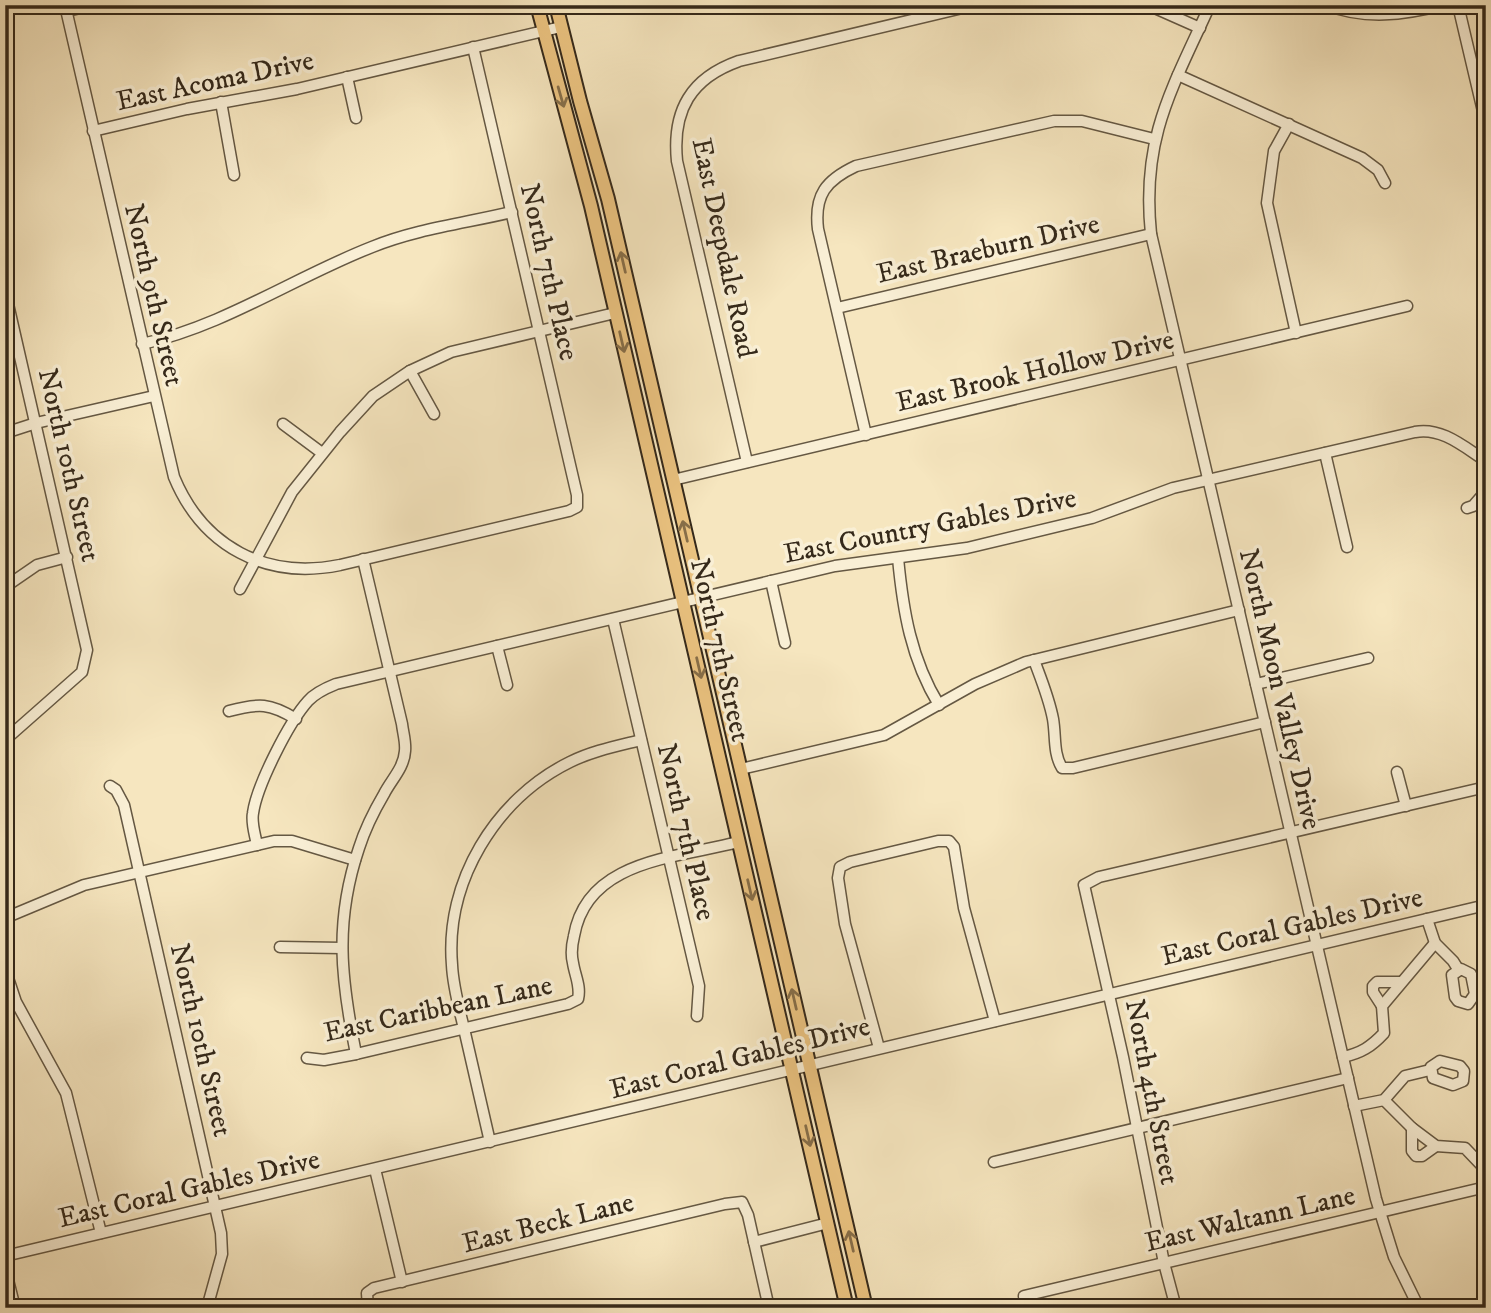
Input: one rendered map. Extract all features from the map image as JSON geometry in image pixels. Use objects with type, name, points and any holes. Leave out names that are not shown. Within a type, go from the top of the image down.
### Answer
[{"type":"main road","name":"North 7th Street","points":[[537,5],[591,206],[847,1308]]},
{"type":"main road","name":"North 7th Street","points":[[556,5],[608,199],[866,1308]]},
{"type":"street","points":[[66,8],[94,5]]},
{"type":"street","name":"East Deepdale Road","points":[[747,462],[677,160],[675,138],[684,104],[693,90],[721,67],[975,5]]},
{"type":"street","points":[[1149,5],[1199,28]]},
{"type":"street","name":"North Moon Valley Drive","points":[[1210,5],[1178,75],[1154,139],[1147,189],[1150,234],[1380,1212],[1398,1268],[1419,1308]]},
{"type":"street","points":[[1327,5],[1355,13],[1380,15],[1400,14],[1443,5]]},
{"type":"street","points":[[1458,5],[1486,124]]},
{"type":"street","name":"North 9th Street","points":[[66,8],[174,477],[184,500],[201,523],[222,542],[255,560]]},
{"type":"street","name":"East Acoma Drive","points":[[93,131],[221,102],[297,89],[561,27]]},
{"type":"street","name":"North 7th Place","points":[[363,559],[578,507],[473,47]]},
{"type":"street","points":[[1178,75],[1362,158],[1378,170],[1385,183]]},
{"type":"street","name":"East Acoma Drive","points":[[347,77],[356,118]]},
{"type":"street","points":[[221,102],[234,176]]},
{"type":"street","points":[[866,435],[816,212],[821,195],[829,183],[856,166],[1054,121],[1082,121],[1154,139]]},
{"type":"street","points":[[1289,124],[1274,151],[1267,203],[1296,333]]},
{"type":"street","points":[[142,344],[210,323],[330,264],[384,242],[512,212]]},
{"type":"street","name":"East Braeburn Drive","points":[[837,308],[1150,234]]},
{"type":"street","name":"North 10th Street","points":[[5,291],[87,650],[82,672],[5,740]]},
{"type":"street","name":"East Brook Hollow Drive","points":[[673,480],[1407,306]]},
{"type":"street","points":[[240,589],[287,500],[322,453],[373,396],[410,371],[452,352],[615,313]]},
{"type":"street","points":[[410,371],[434,414]]},
{"type":"street","points":[[5,433],[36,423],[154,396]]},
{"type":"street","points":[[283,424],[322,453]]},
{"type":"street","name":"East Country Gables Drive","points":[[296,719],[309,700],[325,688],[389,671],[846,564],[967,548],[1077,522],[1173,488],[1426,430],[1445,435],[1486,461]]},
{"type":"street","points":[[1325,453],[1347,547]]},
{"type":"street","points":[[1467,508],[1473,506],[1486,491]]},
{"type":"street","points":[[5,587],[37,565],[67,557]]},
{"type":"street","points":[[898,558],[905,620],[910,638],[921,671],[939,705]]},
{"type":"street","points":[[255,560],[286,569],[303,570],[363,559],[402,724],[405,751],[402,764],[377,807],[355,860],[344,913],[344,992],[356,1054]]},
{"type":"street","points":[[771,581],[785,643]]},
{"type":"street","points":[[741,769],[884,735],[991,677],[1034,660],[1239,610]]},
{"type":"street","name":"North 7th Place","points":[[613,619],[699,986],[697,1016]]},
{"type":"street","points":[[497,646],[507,685]]},
{"type":"street","points":[[1256,684],[1368,658]]},
{"type":"street","points":[[1034,660],[1048,698],[1055,729],[1057,759],[1062,768],[1073,768],[1265,722]]},
{"type":"street","points":[[229,711],[267,705],[296,719],[269,769],[254,808],[252,817],[257,845]]},
{"type":"street","points":[[490,1142],[453,978],[454,912],[465,877],[484,841],[510,807],[545,776],[570,761],[641,740]]},
{"type":"street","points":[[1397,772],[1406,806]]},
{"type":"street","name":"North 10th Street","points":[[110,786],[116,790],[124,805],[215,1205],[222,1254],[207,1308]]},
{"type":"street","points":[[1290,833],[1486,787]]},
{"type":"street","name":"North 4th Street","points":[[1176,1308],[1164,1263],[1084,885],[1099,877],[1290,833]]},
{"type":"street","points":[[5,918],[84,885],[284,840],[355,860]]},
{"type":"street","points":[[879,1048],[845,924],[838,878],[840,867],[850,862],[938,841],[949,841],[954,847],[964,908],[995,1021]]},
{"type":"street","points":[[668,858],[738,842]]},
{"type":"street","name":"East Caribbean Lane","points":[[307,1058],[324,1060],[356,1054],[568,1004],[578,999],[580,990],[572,960],[578,919],[586,904],[599,888],[621,872],[668,858]]},
{"type":"street","name":"East Coral Gables Drive","points":[[5,1256],[1486,905]]},
{"type":"street","points":[[1427,919],[1435,943],[1458,969]]},
{"type":"street","points":[[1382,1006],[1435,943]]},
{"type":"street","points":[[280,947],[342,948]]},
{"type":"street","points":[[5,969],[16,1002],[66,1093],[101,1233]]},
{"type":"street","points":[[1343,1057],[1361,1053],[1384,1033],[1382,1006],[1373,992],[1373,985],[1377,982],[1401,982]]},
{"type":"street","points":[[1354,1106],[1384,1100],[1405,1076],[1430,1070]]},
{"type":"street","points":[[994,1162],[1348,1078]]},
{"type":"street","points":[[1384,1100],[1412,1128],[1436,1146],[1465,1147],[1486,1168]]},
{"type":"street","points":[[1412,1128],[1412,1151],[1416,1156],[1422,1156],[1436,1146]]},
{"type":"street","points":[[375,1169],[402,1282]]},
{"type":"street","name":"East Waltann Lane","points":[[1024,1296],[1486,1187]]},
{"type":"street","name":"East Beck Lane","points":[[368,1308],[366,1293],[374,1288],[725,1204],[741,1202],[748,1215],[754,1242]]},
{"type":"street","points":[[769,1308],[754,1242],[828,1223]]},
{"type":"street","points":[[5,1268],[15,1308]]}]
